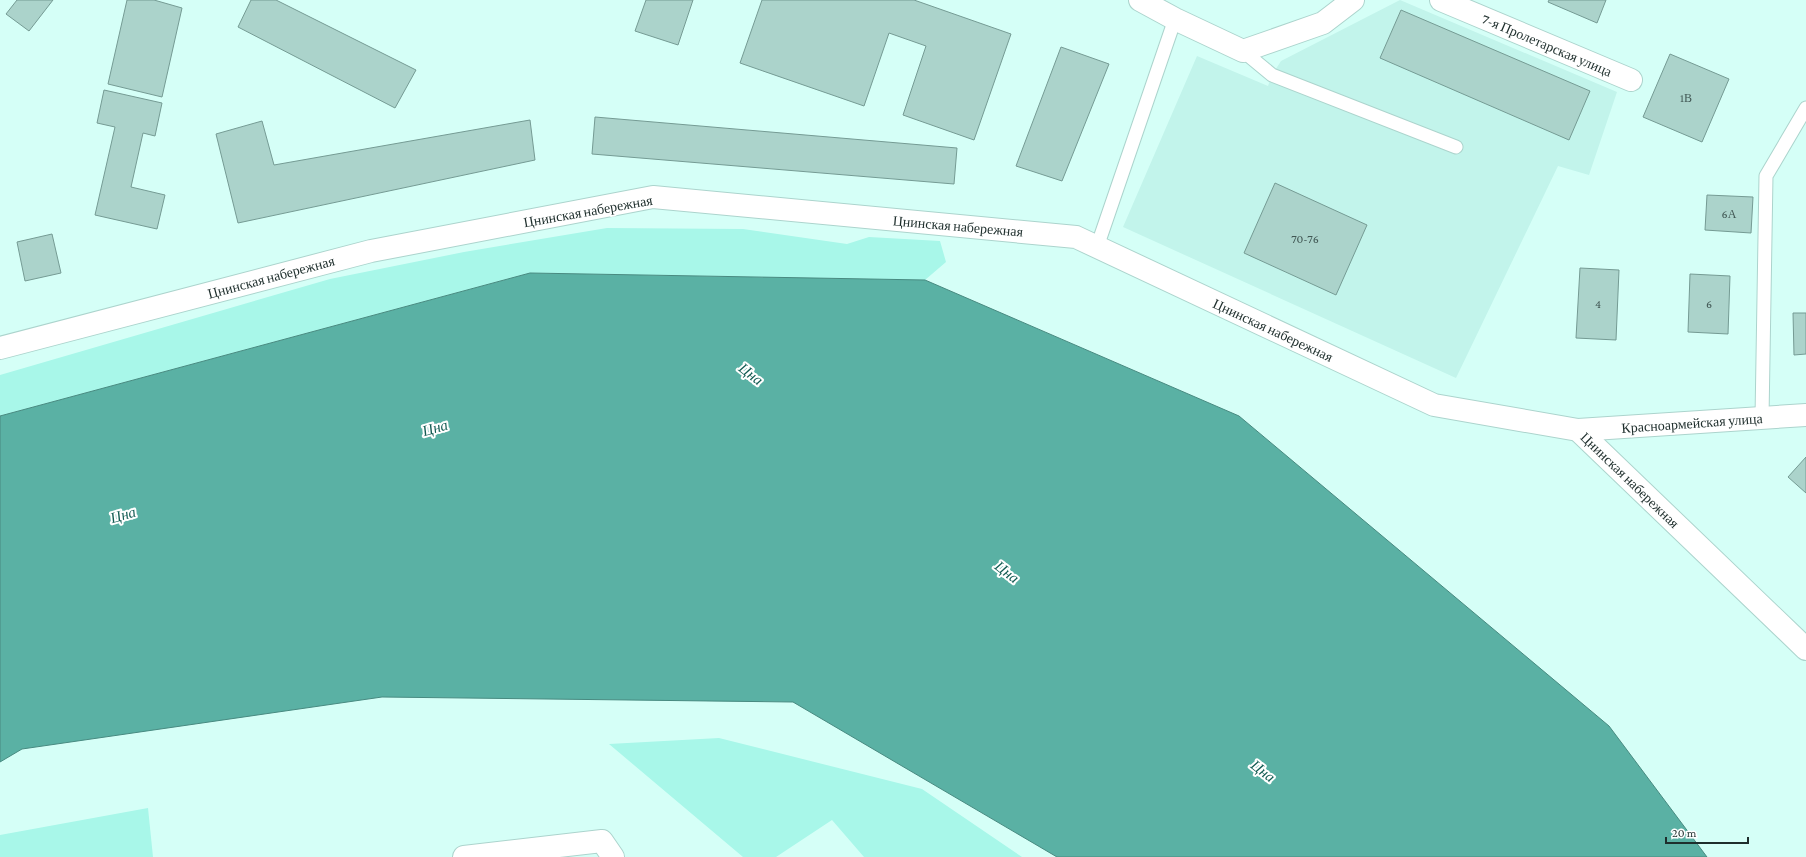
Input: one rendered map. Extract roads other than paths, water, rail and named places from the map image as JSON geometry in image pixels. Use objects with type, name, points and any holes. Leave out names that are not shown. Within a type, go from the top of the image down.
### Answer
[{"type":"street","points":[[1140,0],[1175,19],[1243,51],[1323,23],[1353,0]]},
{"type":"street","name":"7-я Пролетарская улица","points":[[1441,0],[1631,80]]},
{"type":"street","name":"Цнинская набережная","points":[[0,348],[371,251],[653,198],[1076,237],[1434,405],[1578,430],[1806,649]]},
{"type":"street","name":"Красноармейская улица","points":[[1578,430],[1806,415]]},
{"type":"street","points":[[464,857],[602,841],[613,857]]},
{"type":"lane","points":[[1097,247],[1175,19]]},
{"type":"lane","points":[[1243,51],[1272,75],[1456,147]]},
{"type":"lane","points":[[1762,418],[1766,176],[1806,108]]},
{"type":"water","name":"Цна","points":[[530,273],[925,280],[1239,416],[1609,726],[1707,857],[1057,857],[793,702],[382,697],[22,749],[0,762],[0,416]]}]
